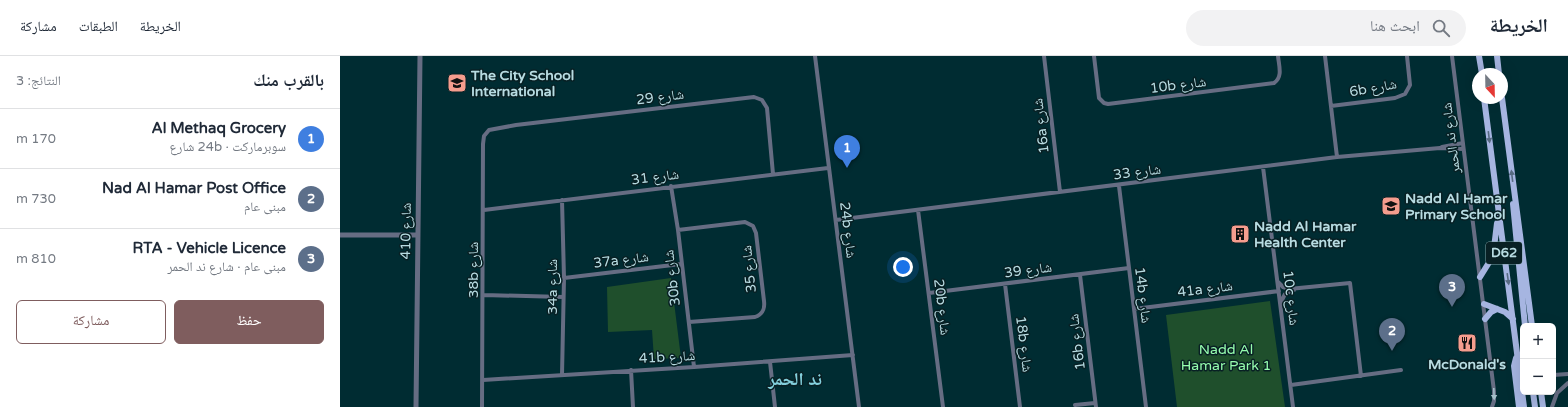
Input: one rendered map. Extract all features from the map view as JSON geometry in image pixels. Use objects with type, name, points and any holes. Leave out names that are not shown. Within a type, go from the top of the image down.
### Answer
[{"type":"main road","points":[[1479,56],[1481,68]]},
{"type":"main road","points":[[1497,56],[1498,68]]},
{"type":"main road","name":"D62","points":[[1485,104],[1524,407]]},
{"type":"main road","name":"D62","points":[[1503,104],[1532,323]]},
{"type":"main road","points":[[1514,193],[1513,213],[1525,323]]},
{"type":"main road","points":[[1480,277],[1491,261],[1494,251],[1498,213]]},
{"type":"main road","points":[[1484,304],[1498,308],[1505,312],[1514,321]]},
{"type":"main road","points":[[1485,319],[1491,312],[1498,308]]},
{"type":"main road","points":[[1517,356],[1514,366],[1519,407]]},
{"type":"main road","points":[[1533,395],[1535,407]]},
{"type":"main road","points":[[1541,395],[1543,407]]},
{"type":"street","name":"شارع 410","points":[[416,407],[420,56]]},
{"type":"street","name":"24b شارع","points":[[815,56],[859,407]]},
{"type":"street","name":"16a شارع","points":[[1044,56],[1060,192]]},
{"type":"street","name":"10b شارع","points":[[1094,56],[1099,98],[1101,101],[1108,104],[1274,83],[1277,81],[1280,74],[1278,56]]},
{"type":"street","points":[[1325,56],[1337,157]]},
{"type":"street","name":"6b شارع","points":[[1331,106],[1395,98],[1405,94],[1410,84],[1407,56]]},
{"type":"street","name":"شارع ند الحمر","points":[[1452,56],[1495,396],[1492,407]]},
{"type":"street","name":"شارع 29","points":[[486,133],[489,130],[503,127],[754,97],[762,100],[767,108],[774,174]]},
{"type":"street","name":"38b شارع","points":[[482,407],[484,295],[483,144],[486,133]]},
{"type":"street","name":"شارع 33","points":[[836,220],[1119,186],[1337,157],[1440,148],[1463,143]]},
{"type":"street","name":"شارع 33","points":[[1440,148],[1463,149]]},
{"type":"street","name":"10c شارع","points":[[1263,167],[1294,407]]},
{"type":"street","name":"شارع 31","points":[[484,210],[828,168]]},
{"type":"street","name":"30b شارع","points":[[671,186],[678,230],[694,367]]},
{"type":"street","name":"14b شارع","points":[[1119,186],[1146,407]]},
{"type":"street","name":"34a شارع","points":[[562,200],[564,278],[562,375]]},
{"type":"street","name":"20b شارع","points":[[918,210],[943,407]]},
{"type":"street","name":"شارع 35","points":[[678,230],[745,222],[753,226],[757,237],[764,301],[764,311],[756,317],[688,322]]},
{"type":"street","points":[[340,235],[418,235]]},
{"type":"street","name":"37a شارع","points":[[564,278],[682,264]]},
{"type":"street","name":"شارع 39","points":[[929,293],[1129,268]]},
{"type":"street","name":"16b شارع","points":[[1080,275],[1095,405]]},
{"type":"street","points":[[1278,282],[1286,288],[1299,289],[1350,283],[1361,376]]},
{"type":"street","name":"18b شارع","points":[[1005,284],[1020,407]]},
{"type":"street","points":[[1280,304],[1285,294],[1299,289]]},
{"type":"street","name":"41a شارع","points":[[1134,309],[1279,291]]},
{"type":"street","points":[[484,295],[563,297]]},
{"type":"street","name":"41b شارع","points":[[483,380],[770,362],[853,355]]},
{"type":"street","points":[[770,362],[775,407]]},
{"type":"street","points":[[631,370],[633,407]]},
{"type":"street","points":[[1291,385],[1401,370]]},
{"type":"street","points":[[1556,375],[1568,374]]},
{"type":"street","points":[[1552,407],[1557,393],[1568,383]]},
{"type":"street","points":[[1075,405],[1095,405]]},
{"type":"green space","points":[[671,278],[681,358],[654,359],[652,330],[608,332],[607,287]]},
{"type":"green space","name":"Nadd Al Hamar Park 1","points":[[1270,301],[1285,407],[1177,407],[1166,315]]},
{"type":"place","name":"The City School International","points":[[457,83]]},
{"type":"place","name":"Al Methaq Grocery","points":[[847,168]]},
{"type":"place","name":"Nadd Al Hamar Primary School","points":[[1391,206]]},
{"type":"place","name":"Nadd Al Hamar Health Center","points":[[1240,234]]},
{"type":"place","name":"RTA - Vehicle Licence","points":[[1452,307]]},
{"type":"place","name":"McDonald's","points":[[1467,343]]},
{"type":"place","name":"Nad Al Hamar Post Office","points":[[1392,351]]},
{"type":"district","name":"ند الحمر","points":[[795,379]]}]
